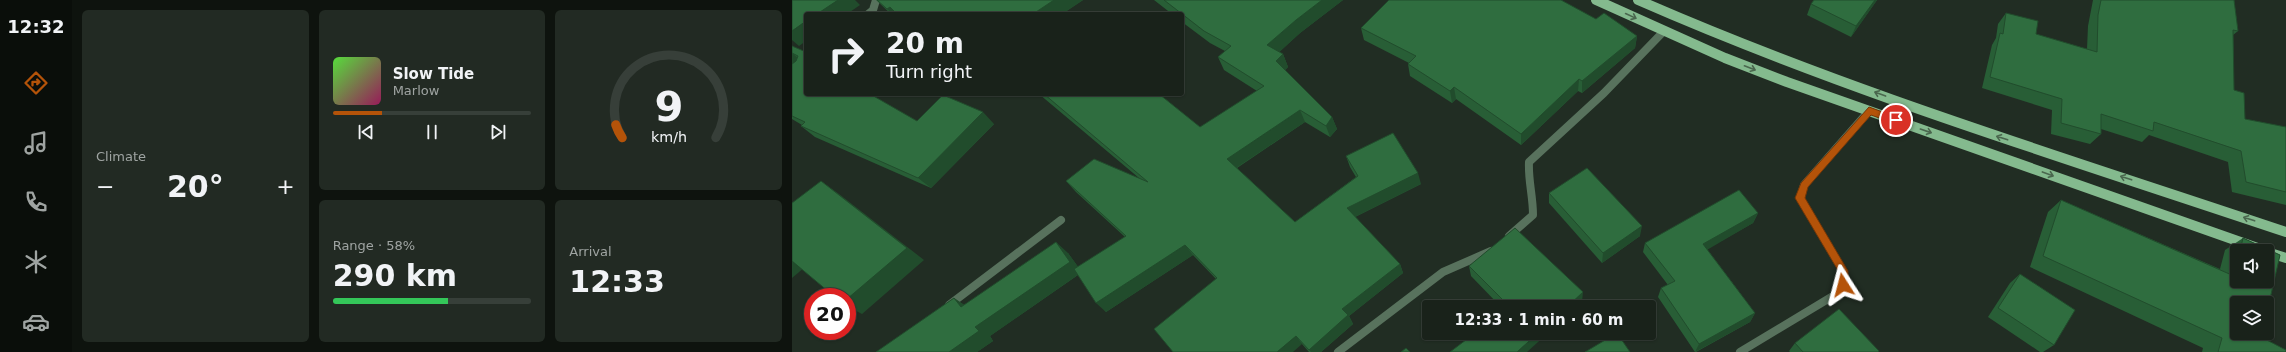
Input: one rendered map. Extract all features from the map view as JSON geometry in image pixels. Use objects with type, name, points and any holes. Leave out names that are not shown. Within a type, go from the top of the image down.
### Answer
[{"type":"main road","points":[[1596,0],[1664,31],[1787,82],[2246,244]]},
{"type":"main road","points":[[1638,0],[1729,40],[1805,68],[1984,132],[2286,232]]},
{"type":"main road","points":[[2274,254],[2286,258]]},
{"type":"street","points":[[870,12],[873,10],[876,0]]},
{"type":"street","points":[[1338,352],[1442,272],[1488,253],[1533,215],[1533,194],[1528,176],[1529,162],[1604,93],[1664,31]]},
{"type":"street","points":[[1740,352],[1833,296],[1843,285],[1844,271],[1800,198],[1804,186],[1869,111]]},
{"type":"street","points":[[944,310],[1060,220]]},
{"type":"building","points":[[792,0],[838,0],[820,12],[804,12],[804,22],[792,31]]},
{"type":"building","points":[[877,0],[1054,0],[1036,12],[895,12],[890,7],[887,9]]},
{"type":"building","points":[[1164,0],[1322,0],[1267,45],[1283,54],[1276,61],[1332,117],[1326,126],[1300,110],[1227,159],[1295,222],[1358,176],[1346,156],[1393,133],[1418,173],[1347,208],[1400,264],[1342,309],[1348,315],[1309,350],[1296,336],[1277,352],[1173,352],[1154,329],[1217,278],[1185,245],[1096,303],[1074,269],[1126,236],[1066,181],[1094,159],[1148,182],[1046,96],[1161,96],[1200,127],[1264,86],[1218,57],[1231,46],[1204,31],[1184,16],[1184,12],[1179,12]]},
{"type":"building","points":[[1389,0],[1561,0],[1596,19],[1604,13],[1637,36],[1582,81],[1579,79],[1521,134],[1454,87],[1450,91],[1408,64],[1416,56],[1361,28]]},
{"type":"building","points":[[1814,0],[1875,0],[1856,26],[1811,4]]},
{"type":"building","points":[[2101,0],[2234,0],[2238,31],[2233,30],[2234,90],[2244,93],[2245,119],[2286,127],[2286,192],[2246,182],[2241,151],[2154,122],[2153,131],[2101,114],[2101,134],[2061,123],[2062,99],[1990,77],[2000,33],[2003,34],[2006,13],[2038,21],[2036,34],[2097,52],[2098,15]]},
{"type":"building","points":[[792,46],[804,51],[804,96],[873,96],[917,121],[942,96],[945,96],[983,112],[918,178],[801,126],[805,122],[792,116],[792,64],[796,61],[798,56],[792,53]]},
{"type":"building","points":[[1587,168],[1642,226],[1603,253],[1549,193]]},
{"type":"building","points":[[821,181],[907,248],[856,291],[856,288],[824,288],[792,261],[792,203]]},
{"type":"building","points":[[1739,190],[1758,213],[1703,244],[1755,313],[1699,344],[1661,288],[1675,281],[1645,243]]},
{"type":"building","points":[[2061,200],[2230,274],[2230,288],[2272,288],[2271,296],[2230,296],[2230,340],[2267,340],[2286,350],[2286,352],[2218,352],[2222,338],[2043,256]]},
{"type":"building","points":[[1515,228],[1583,292],[1574,300],[1503,300],[1469,266]]},
{"type":"building","points":[[2243,238],[2256,244],[2242,244]]},
{"type":"building","points":[[1056,242],[1070,262],[975,327],[979,331],[949,352],[876,352],[954,298],[961,307]]},
{"type":"building","points":[[2274,252],[2280,255],[2274,281]]},
{"type":"building","points":[[2020,274],[2075,310],[2054,345],[1998,308]]},
{"type":"building","points":[[1839,309],[1879,351],[1878,352],[1803,352],[1795,343]]},
{"type":"building","points":[[1466,340],[1530,340],[1517,352],[1450,352]]},
{"type":"building","points":[[1605,340],[1622,340],[1630,352],[1585,352]]},
{"type":"building","points":[[1406,348],[1410,352],[1401,352]]},
{"type":"route","points":[[1843,285],[1844,271],[1800,198],[1804,186],[1869,111],[1896,120]]}]
